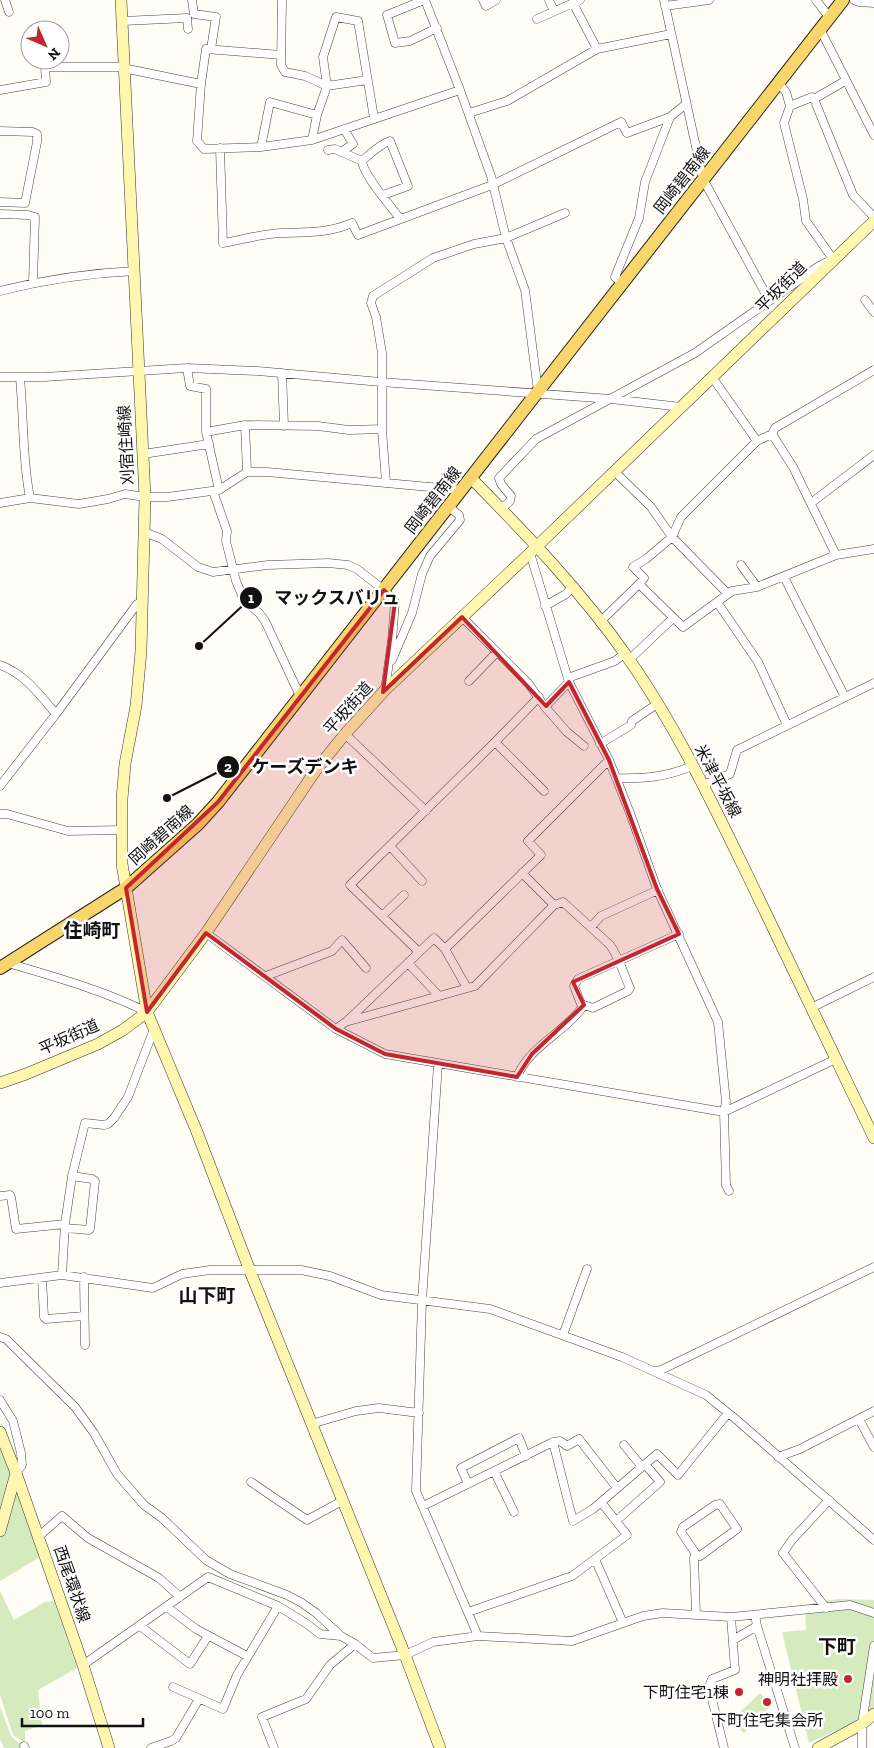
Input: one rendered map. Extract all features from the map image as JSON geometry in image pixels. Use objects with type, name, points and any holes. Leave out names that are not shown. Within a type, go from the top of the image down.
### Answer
[{"type":"main road","name":"岡崎碧南線","points":[[4,965],[126,888],[198,824],[218,802],[842,0]]},
{"type":"street","points":[[5,0],[9,12]]},
{"type":"street","name":"刈宿住崎線","points":[[121,0],[145,497],[139,682],[125,764],[121,830],[122,864],[147,1012],[197,1132],[250,1271],[440,1748]]},
{"type":"street","points":[[192,0],[194,14],[216,18],[211,49]]},
{"type":"street","points":[[282,0],[281,65],[285,72],[305,76],[327,86],[367,80]]},
{"type":"street","points":[[437,28],[410,41],[395,43],[387,15],[424,0],[437,28],[491,176],[506,238],[524,290],[538,393]]},
{"type":"street","points":[[483,0],[486,6],[496,0]]},
{"type":"street","points":[[549,0],[554,11]]},
{"type":"street","points":[[709,0],[665,3],[703,179],[768,300]]},
{"type":"street","points":[[816,0],[829,17]]},
{"type":"street","points":[[854,0],[874,3]]},
{"type":"street","points":[[537,19],[577,1],[597,49]]},
{"type":"street","points":[[312,140],[317,115],[327,86],[322,57],[336,17],[358,21],[374,118]]},
{"type":"street","points":[[123,21],[187,18],[188,29]]},
{"type":"street","points":[[820,29],[845,81],[870,118],[874,135]]},
{"type":"street","points":[[469,113],[507,101],[597,49],[671,34]]},
{"type":"street","points":[[281,55],[206,49],[201,84],[198,141],[204,149],[261,147],[312,140],[460,90]]},
{"type":"street","points":[[0,90],[46,82],[45,67],[125,68],[201,84]]},
{"type":"street","points":[[814,100],[845,81]]},
{"type":"street","points":[[502,509],[510,501],[511,496],[501,484],[500,478],[536,439],[694,353],[768,300],[819,266],[833,259],[806,222],[803,199],[784,123],[790,106],[786,92],[778,82]]},
{"type":"street","points":[[790,106],[812,97],[853,195],[873,224]]},
{"type":"street","points":[[261,147],[270,102],[317,115]]},
{"type":"street","points":[[220,148],[223,243],[278,234],[336,230],[352,223],[358,235],[492,185],[621,122],[627,133],[670,116],[686,104]]},
{"type":"street","points":[[622,283],[615,277],[639,218],[645,182],[670,116]]},
{"type":"street","points":[[341,152],[353,144],[344,129]]},
{"type":"street","points":[[0,132],[33,132],[37,134],[37,142],[25,203],[0,202]]},
{"type":"street","points":[[362,161],[377,148],[390,141],[408,186],[383,195]]},
{"type":"street","points":[[328,150],[335,149],[362,161]]},
{"type":"street","points":[[362,161],[363,166],[400,219]]},
{"type":"street","points":[[386,483],[382,429],[382,353],[376,317],[371,303],[373,296],[433,258],[474,244],[506,238],[565,213]]},
{"type":"street","points":[[0,214],[35,217],[33,283]]},
{"type":"street","name":"平坂街道","points":[[681,407],[833,259],[873,224]]},
{"type":"street","points":[[0,291],[33,283],[135,271]]},
{"type":"street","points":[[865,300],[874,312]]},
{"type":"street","points":[[187,368],[190,386],[206,389],[206,432],[216,491],[227,531],[226,542],[232,569],[244,600],[259,613],[265,622],[300,698]]},
{"type":"street","points":[[0,377],[44,377],[187,368],[282,372],[381,382],[611,399],[681,407]]},
{"type":"street","points":[[601,621],[644,578],[633,567],[646,559],[672,537],[681,517],[758,441],[772,434],[775,428],[874,370]]},
{"type":"street","points":[[282,372],[284,426]]},
{"type":"street","points":[[712,377],[758,441]]},
{"type":"street","points":[[20,378],[24,414],[26,476],[30,498]]},
{"type":"street","points":[[681,407],[533,549],[545,606],[569,680],[609,760],[658,890],[718,1022],[726,1102],[724,1112],[726,1186],[729,1191]]},
{"type":"street","points":[[206,432],[245,425],[318,426],[348,430],[382,429]]},
{"type":"street","points":[[245,425],[247,472]]},
{"type":"street","points":[[772,434],[793,467],[836,555]]},
{"type":"street","points":[[143,454],[209,444]]},
{"type":"street","points":[[811,503],[874,456]]},
{"type":"street","points":[[614,471],[651,507],[672,537],[728,594]]},
{"type":"street","points":[[0,503],[30,498],[79,504],[125,494],[145,497],[168,497],[216,491],[247,472],[268,472],[462,490]]},
{"type":"street","name":"米津平坂線","points":[[471,478],[502,509],[533,549],[573,586],[627,656],[657,704],[703,785],[873,1132]]},
{"type":"street","points":[[386,675],[412,613],[422,574],[430,556],[460,520],[459,515],[449,506]]},
{"type":"street","points":[[144,532],[162,539],[198,567],[213,572],[288,564],[348,565],[357,569],[384,590],[395,602],[385,690]]},
{"type":"street","name":"平坂街道","points":[[0,1083],[98,1044],[123,1030],[147,1012],[206,933],[316,770],[345,734],[385,690],[533,549]]},
{"type":"street","points":[[639,584],[684,627],[732,591],[757,587],[836,555],[874,549]]},
{"type":"street","points":[[741,565],[757,587]]},
{"type":"street","points":[[784,577],[845,697]]},
{"type":"street","points":[[545,606],[566,594],[573,586]]},
{"type":"street","points":[[717,602],[758,662],[787,725]]},
{"type":"street","points":[[0,786],[137,604],[141,604]]},
{"type":"street","points":[[462,617],[528,684],[567,732],[584,746]]},
{"type":"street","points":[[545,706],[569,680],[627,656],[673,618]]},
{"type":"street","points":[[469,681],[497,652]]},
{"type":"street","points":[[0,665],[10,669],[33,686],[56,714]]},
{"type":"street","points":[[703,785],[730,774],[737,750],[874,683]]},
{"type":"street","points":[[419,952],[350,885],[496,742],[539,697]]},
{"type":"street","points":[[600,744],[631,725],[632,721],[657,704]]},
{"type":"street","points":[[345,734],[426,810]]},
{"type":"street","points":[[496,742],[544,791]]},
{"type":"street","points":[[445,949],[542,855],[528,841],[609,760]]},
{"type":"street","points":[[616,778],[654,778],[679,772],[692,766]]},
{"type":"street","points":[[0,814],[68,831],[121,830]]},
{"type":"street","points":[[390,846],[422,881]]},
{"type":"street","points":[[522,874],[554,905]]},
{"type":"street","points":[[590,927],[601,916],[658,890]]},
{"type":"street","points":[[382,916],[404,895]]},
{"type":"street","points":[[347,1021],[475,986],[554,905],[563,902],[612,948],[618,962],[630,988],[628,991],[593,1008],[581,1004],[575,983],[578,979],[618,962],[679,934]]},
{"type":"street","points":[[206,933],[336,1029],[385,1054],[724,1112],[836,1059]]},
{"type":"street","points":[[336,1029],[347,1021],[434,938],[445,949],[467,988]]},
{"type":"street","points":[[266,976],[332,951],[342,940],[366,968]]},
{"type":"street","points":[[408,963],[439,996]]},
{"type":"street","points":[[4,965],[66,980],[127,1002],[147,1012]]},
{"type":"street","points":[[811,1008],[874,977]]},
{"type":"street","points":[[517,1077],[519,1071],[532,1054],[578,1014],[584,1005]]},
{"type":"street","points":[[62,1275],[65,1226],[72,1176],[85,1122],[104,1125],[114,1118],[128,1097],[154,1029]]},
{"type":"street","points":[[438,1064],[422,1301],[416,1491],[478,1636]]},
{"type":"street","points":[[0,1196],[10,1195],[11,1197],[16,1229],[65,1226],[89,1230],[95,1181],[72,1176]]},
{"type":"street","points":[[655,1371],[661,1370],[874,1268]]},
{"type":"street","points":[[563,1335],[587,1269]]},
{"type":"street","points":[[0,1284],[62,1275],[153,1288],[182,1274],[210,1270],[301,1270],[330,1276],[381,1295],[490,1309],[655,1371],[706,1395],[874,1540]]},
{"type":"street","points":[[84,1277],[85,1345]]},
{"type":"street","points":[[42,1278],[44,1317],[46,1319],[84,1316]]},
{"type":"street","points":[[0,1337],[6,1340],[75,1407],[94,1433],[117,1474],[144,1505],[162,1518],[206,1560],[230,1574],[287,1595],[302,1603],[316,1613],[340,1636],[355,1644],[373,1658],[404,1655],[433,1642],[478,1636],[572,1641],[623,1623],[663,1613],[731,1617],[850,1605],[874,1613]]},
{"type":"street","points":[[0,1400],[13,1421],[22,1465],[16,1472],[0,1531]]},
{"type":"street","points":[[311,1424],[356,1412],[380,1408],[419,1413]]},
{"type":"street","points":[[778,1457],[800,1449],[874,1411]]},
{"type":"street","points":[[553,1442],[572,1521],[594,1509],[657,1454],[678,1475],[728,1413]]},
{"type":"street","points":[[859,1419],[874,1447]]},
{"type":"street","name":"西尾環状線","points":[[0,1432],[16,1472],[83,1665],[109,1748]]},
{"type":"street","points":[[468,1484],[461,1468],[519,1438],[526,1456]]},
{"type":"street","points":[[423,1506],[553,1442],[560,1441],[567,1446],[579,1440],[617,1488]]},
{"type":"street","points":[[616,1521],[660,1482],[624,1445]]},
{"type":"street","points":[[494,1471],[514,1512]]},
{"type":"street","points":[[251,1482],[306,1520],[342,1501]]},
{"type":"street","points":[[826,1608],[783,1553],[792,1540],[829,1500]]},
{"type":"street","points":[[468,1612],[572,1576],[627,1535],[602,1502]]},
{"type":"street","points":[[695,1555],[700,1556],[737,1530],[720,1504],[715,1505],[683,1527],[681,1532],[695,1555],[696,1614]]},
{"type":"street","points":[[38,1537],[62,1516],[88,1538],[159,1578],[180,1597]]},
{"type":"street","points":[[596,1559],[623,1623]]},
{"type":"street","points":[[83,1665],[208,1577],[278,1606],[320,1634],[340,1636]]},
{"type":"street","points":[[173,1687],[223,1709],[236,1675],[278,1606]]},
{"type":"street","points":[[167,1607],[208,1636],[247,1656]]},
{"type":"street","points":[[755,1614],[757,1626],[795,1748]]},
{"type":"street","points":[[724,1748],[709,1687],[712,1679],[735,1670],[731,1617]]},
{"type":"street","points":[[140,1626],[190,1664],[208,1636]]},
{"type":"street","points":[[734,1640],[757,1626]]},
{"type":"street","points":[[274,1748],[262,1717],[306,1699],[330,1665],[355,1644]]},
{"type":"street","points":[[862,1748],[862,1724],[874,1646]]},
{"type":"street","points":[[151,1748],[176,1738],[199,1698]]},
{"type":"street","points":[[818,1748],[862,1724],[874,1714]]},
{"type":"highlighted area","points":[[384,590],[395,602],[383,692],[462,617],[546,706],[569,682],[609,760],[657,889],[679,934],[573,982],[584,1005],[532,1054],[517,1077],[385,1054],[336,1029],[206,933],[147,1012],[126,888],[218,802]]},
{"type":"green space","points":[[0,1448],[12,1471],[40,1557],[0,1581]]},
{"type":"green space","points":[[0,1591],[14,1620],[45,1602],[54,1601],[77,1668],[38,1690],[42,1725],[25,1731],[25,1743],[13,1735],[0,1695]]},
{"type":"green space","points":[[837,1599],[874,1600],[874,1708],[847,1726],[809,1743],[782,1632],[806,1630],[805,1605]]},
{"type":"green space","points":[[760,1693],[763,1696],[765,1705],[771,1706],[744,1733],[731,1721]]},
{"type":"green space","points":[[0,1706],[11,1736],[24,1748],[4,1748],[0,1739]]},
{"type":"place","name":"マックスバリュ","points":[[199,646]]},
{"type":"place","name":"ケーズデンキ","points":[[167,798]]},
{"type":"place","name":"神明社拝殿","points":[[848,1679]]},
{"type":"place","name":"下町住宅1棟","points":[[739,1692]]},
{"type":"place","name":"下町住宅集会所","points":[[767,1702]]},
{"type":"district","name":"住崎町","points":[[92,930]]},
{"type":"district","name":"山下町","points":[[207,1295]]},
{"type":"district","name":"下町","points":[[837,1646]]}]
